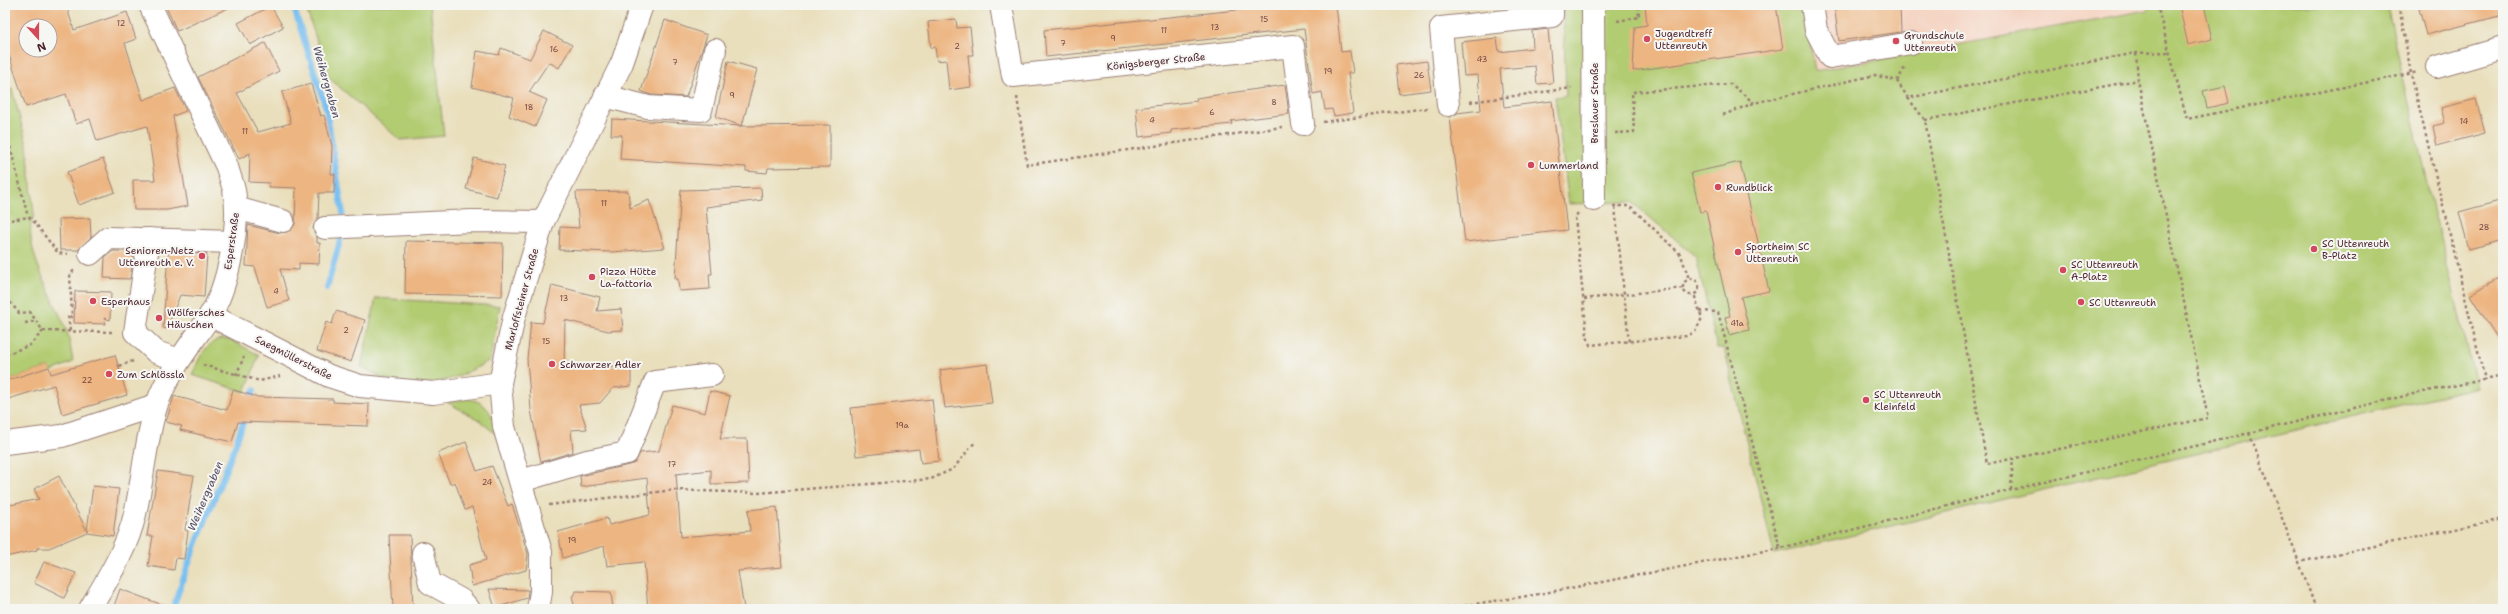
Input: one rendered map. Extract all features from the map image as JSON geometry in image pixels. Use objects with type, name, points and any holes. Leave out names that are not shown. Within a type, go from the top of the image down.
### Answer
[{"type":"street","name":"Esperstraße","points":[[90,609],[125,547],[135,514],[156,405],[179,360],[210,315],[226,277],[233,242],[236,208],[234,190],[221,153],[150,5]]},
{"type":"street","name":"Marloffsteiner Straße","points":[[538,609],[541,584],[540,552],[504,427],[500,383],[514,317],[543,222],[622,63],[642,5]]},
{"type":"street","points":[[1001,5],[1014,76]]},
{"type":"street","points":[[1448,105],[1440,28],[1552,16],[1552,5]]},
{"type":"street","name":"Breslauer Straße","points":[[1593,5],[1594,205]]},
{"type":"street","points":[[1812,5],[1816,30],[1830,57],[1911,43]]},
{"type":"street","name":"Königsberger Straße","points":[[1014,76],[1293,46],[1303,124]]},
{"type":"street","points":[[2437,68],[2503,48]]},
{"type":"street","points":[[605,96],[648,107],[701,110],[715,50]]},
{"type":"street","points":[[236,208],[283,221]]},
{"type":"street","points":[[324,228],[471,221],[543,222]]},
{"type":"street","points":[[90,254],[108,238],[233,242]]},
{"type":"street","points":[[149,239],[135,332],[156,352],[179,360]]},
{"type":"street","name":"Saegmüllerstraße","points":[[210,315],[329,376],[360,386],[433,393],[500,383]]},
{"type":"street","points":[[520,481],[588,461],[627,453],[655,382],[712,375]]},
{"type":"street","points":[[5,443],[62,436],[156,405]]},
{"type":"street","points":[[423,553],[430,583],[455,597],[469,609]]},
{"type":"path","points":[[1617,21],[1639,17],[1638,5]]},
{"type":"path","points":[[2157,5],[2187,119],[2437,68]]},
{"type":"path","points":[[2399,5],[2411,74],[2485,380]]},
{"type":"path","points":[[1908,98],[2136,53],[2170,52]]},
{"type":"path","points":[[1724,115],[1754,103],[1875,75],[1897,81],[1925,120],[1987,464],[2208,418],[2138,80],[2136,53]]},
{"type":"path","points":[[1014,76],[1027,165]]},
{"type":"path","points":[[1925,120],[2138,80]]},
{"type":"path","points":[[1594,134],[1634,132],[1632,92],[1731,84],[1754,103]]},
{"type":"path","points":[[5,148],[10,146],[28,217]]},
{"type":"path","points":[[1689,279],[1681,255],[1630,206],[1594,205],[1575,217],[1587,336],[1590,345],[1686,336],[1695,332],[1702,318],[1694,294]]},
{"type":"path","points":[[1615,206],[1629,342]]},
{"type":"path","points":[[5,221],[28,217],[35,221],[58,254],[90,254]]},
{"type":"path","points":[[70,331],[68,315],[72,317],[70,274],[90,254]]},
{"type":"path","points":[[1683,288],[1684,283],[1689,279],[1696,280],[1699,286],[1694,294]]},
{"type":"path","points":[[1584,299],[1683,288]]},
{"type":"path","points":[[1683,288],[1688,294],[1694,294]]},
{"type":"path","points":[[5,302],[9,301],[19,313],[30,312],[43,331]]},
{"type":"path","points":[[1700,311],[1718,312],[1780,548]]},
{"type":"path","points":[[25,323],[36,321]]},
{"type":"path","points":[[5,355],[30,345],[43,331],[135,332]]},
{"type":"path","points":[[179,360],[260,381]]},
{"type":"path","points":[[1441,609],[1534,595],[1780,548],[2011,490],[2249,433],[2413,394],[2503,376]]},
{"type":"path","points":[[2249,433],[2316,609]]},
{"type":"path","points":[[528,507],[674,490],[751,493],[931,479],[953,469],[975,442]]},
{"type":"path","points":[[2011,490],[2013,458]]},
{"type":"path","points":[[2299,562],[2503,519]]},
{"type":"shaded area","name":"Grundschule Uttenreuth","points":[[1804,5],[2147,5],[2148,10],[1815,71]]},
{"type":"green space","points":[[305,5],[430,5],[444,136],[400,140],[329,78]]},
{"type":"green space","name":"SC Uttenreuth","points":[[1563,5],[1804,5],[1815,71],[2148,10],[2147,5],[2387,5],[2430,197],[2477,387],[1774,554],[1724,348],[1717,348],[1696,257],[1632,202],[1569,204],[1555,97],[1566,96]]},
{"type":"green space","points":[[12,89],[27,145],[34,215],[31,227],[31,241],[41,272],[67,333],[73,362],[50,372],[49,367],[5,381],[5,91]]},
{"type":"green space","points":[[376,298],[500,306],[490,360],[457,377],[435,383],[423,384],[393,382],[361,367]]},
{"type":"green space","points":[[220,339],[229,339],[259,355],[245,392],[192,375],[199,359],[209,345]]},
{"type":"green space","points":[[469,399],[482,404],[490,412],[498,436],[479,420],[447,402]]},
{"type":"building","points":[[5,5],[66,5],[74,30],[127,12],[136,39],[125,43],[143,100],[175,88],[186,111],[173,116],[188,206],[167,210],[134,210],[133,180],[155,180],[147,126],[97,141],[90,119],[76,124],[66,94],[26,107],[5,43]]},
{"type":"building","points":[[165,5],[235,5],[177,31]]},
{"type":"building","points":[[1286,5],[1336,5],[1341,52],[1350,51],[1353,73],[1348,73],[1353,113],[1334,116],[1332,109],[1325,110],[1322,92],[1313,94],[1304,29],[1046,57],[1044,30]]},
{"type":"building","points":[[1645,5],[1776,5],[1783,49],[1633,71],[1635,27],[1647,25]]},
{"type":"building","points":[[1834,5],[1900,5],[1901,32],[1839,41]]},
{"type":"building","points":[[2179,5],[2204,5],[2212,39],[2188,45]]},
{"type":"building","points":[[2418,5],[2503,5],[2503,15],[2426,35]]},
{"type":"building","points":[[271,6],[283,27],[250,45],[238,23]]},
{"type":"building","points":[[956,19],[957,28],[970,27],[973,55],[968,55],[971,87],[949,90],[946,60],[937,61],[935,47],[931,48],[928,22]]},
{"type":"building","points":[[665,20],[707,35],[686,97],[651,95],[641,91]]},
{"type":"building","points":[[1548,29],[1553,83],[1537,84],[1535,66],[1500,69],[1504,107],[1552,101],[1567,230],[1465,242],[1450,117],[1457,113],[1481,110],[1478,75],[1464,76],[1461,42],[1497,38],[1499,52],[1533,48],[1532,31]]},
{"type":"building","points":[[544,31],[572,45],[559,68],[549,62],[529,92],[547,100],[535,127],[509,116],[514,98],[472,87],[477,51],[499,55],[501,48],[530,59]]},
{"type":"building","points":[[265,43],[279,71],[237,93],[258,132],[291,123],[282,92],[311,84],[321,116],[324,115],[332,146],[331,174],[335,174],[334,193],[319,193],[318,218],[313,228],[317,237],[317,243],[320,243],[319,264],[299,263],[299,270],[280,269],[289,301],[267,307],[255,267],[246,266],[248,225],[280,233],[291,230],[295,224],[296,188],[269,187],[270,183],[249,182],[250,153],[239,159],[198,77]]},
{"type":"building","points":[[728,61],[757,69],[742,126],[716,117]]},
{"type":"building","points":[[1427,61],[1431,90],[1399,94],[1396,65]]},
{"type":"building","points":[[1285,85],[1289,114],[1231,121],[1232,124],[1171,130],[1171,133],[1139,137],[1136,108],[1197,101],[1196,98]]},
{"type":"building","points":[[2225,86],[2229,103],[2207,108],[2203,91]]},
{"type":"building","points":[[2476,99],[2485,133],[2437,146],[2433,126],[2445,123],[2441,108]]},
{"type":"building","points":[[612,119],[742,126],[830,125],[830,167],[768,168],[767,173],[746,171],[746,167],[620,159],[622,135],[611,135]]},
{"type":"building","points":[[474,158],[505,166],[497,197],[466,189]]},
{"type":"building","points":[[103,159],[115,192],[79,205],[67,172]]},
{"type":"building","name":"Sportheim SC Uttenreuth","points":[[1740,162],[1769,291],[1741,297],[1749,330],[1729,335],[1725,317],[1730,316],[1706,211],[1700,212],[1691,173]]},
{"type":"building","points":[[761,188],[762,200],[706,207],[712,274],[709,274],[710,289],[679,291],[678,279],[675,279],[681,190]]},
{"type":"building","points":[[628,191],[630,208],[649,200],[665,248],[612,252],[559,250],[560,227],[579,228],[576,192]]},
{"type":"building","points":[[2503,200],[2503,240],[2469,249],[2459,212]]},
{"type":"building","points":[[90,218],[91,237],[78,250],[60,250],[59,219]]},
{"type":"building","points":[[406,241],[503,243],[502,296],[405,294]]},
{"type":"building","points":[[113,251],[134,251],[130,279],[104,278],[105,257]]},
{"type":"building","points":[[168,252],[207,254],[204,297],[180,295],[167,329],[163,328]]},
{"type":"building","points":[[2503,275],[2503,347],[2470,295]]},
{"type":"building","points":[[552,285],[600,297],[597,311],[621,309],[623,330],[608,331],[565,320],[564,369],[631,365],[631,386],[613,388],[600,403],[579,405],[587,429],[571,430],[573,452],[541,462],[531,410],[527,359],[531,322],[543,323]]},
{"type":"building","name":"Esperhaus","points":[[75,291],[111,292],[110,320],[104,318],[106,324],[74,323]]},
{"type":"building","points":[[336,311],[365,320],[351,362],[317,351],[326,322],[332,324]]},
{"type":"building","points":[[115,355],[127,395],[62,414],[54,385],[5,400],[5,381],[49,367],[51,374]]},
{"type":"building","points":[[987,364],[992,403],[945,408],[940,370]]},
{"type":"building","points":[[233,390],[258,397],[333,399],[333,402],[369,404],[368,426],[238,422],[232,442],[180,430],[182,426],[166,422],[174,396],[227,410]]},
{"type":"building","points":[[710,391],[730,396],[720,439],[747,439],[749,483],[711,484],[711,470],[676,474],[681,537],[750,531],[748,510],[777,507],[782,567],[738,571],[744,609],[648,609],[644,562],[607,566],[604,546],[563,558],[558,532],[607,518],[609,525],[650,515],[647,478],[581,487],[580,476],[629,465],[635,463],[640,453],[659,451],[672,405],[705,413]]},
{"type":"building","points":[[932,399],[939,461],[921,463],[919,449],[856,456],[851,408]]},
{"type":"building","points":[[466,442],[477,471],[492,466],[508,506],[512,504],[528,554],[526,570],[472,586],[469,565],[486,560],[472,507],[465,510],[455,482],[450,484],[438,453]]},
{"type":"building","points":[[158,471],[194,476],[185,530],[188,531],[184,559],[176,558],[174,570],[148,566],[153,536],[147,536]]},
{"type":"building","points":[[59,476],[87,531],[93,486],[119,489],[113,536],[87,532],[49,548],[37,548],[37,550],[5,557],[5,506],[39,499],[34,489]]},
{"type":"building","points":[[389,535],[410,535],[413,609],[393,609]]},
{"type":"building","points":[[44,562],[76,573],[64,598],[34,583]]},
{"type":"building","points":[[120,589],[168,607],[168,609],[113,609]]},
{"type":"building","points":[[489,589],[528,590],[527,598],[495,608]]},
{"type":"building","points":[[576,591],[611,592],[613,609],[575,609],[572,597]]},
{"type":"waterway","name":"Weihergraben","points":[[293,5],[326,108],[343,213]]},
{"type":"waterway","points":[[327,288],[342,234]]},
{"type":"waterway","name":"Weihergraben","points":[[250,402],[254,390]]},
{"type":"waterway","name":"Weihergraben","points":[[173,609],[181,584],[229,463],[246,414]]},
{"type":"place","name":"Jugendtreff Uttenreuth","points":[[1647,39]]},
{"type":"place","name":"Grundschule Uttenreuth","points":[[1896,41]]},
{"type":"place","name":"Lummerland","points":[[1531,165]]},
{"type":"place","name":"Rundblick","points":[[1718,187]]},
{"type":"place","name":"SC Uttenreuth B-Platz","points":[[2314,249]]},
{"type":"place","name":"Sportheim SC Uttenreuth","points":[[1738,252]]},
{"type":"place","name":"Senioren-Netz Uttenreuth e. V.","points":[[202,256]]},
{"type":"place","name":"SC Uttenreuth A-Platz","points":[[2063,270]]},
{"type":"place","name":"Pizza Hütte La-fattoria","points":[[592,277]]},
{"type":"place","name":"Esperhaus","points":[[93,301]]},
{"type":"place","name":"SC Uttenreuth","points":[[2081,302]]},
{"type":"place","name":"Wölfersches Häuschen","points":[[159,318]]},
{"type":"place","name":"Schwarzer Adler","points":[[552,364]]},
{"type":"place","name":"Zum Schlössla","points":[[109,374]]},
{"type":"place","name":"SC Uttenreuth Kleinfeld","points":[[1866,400]]}]
